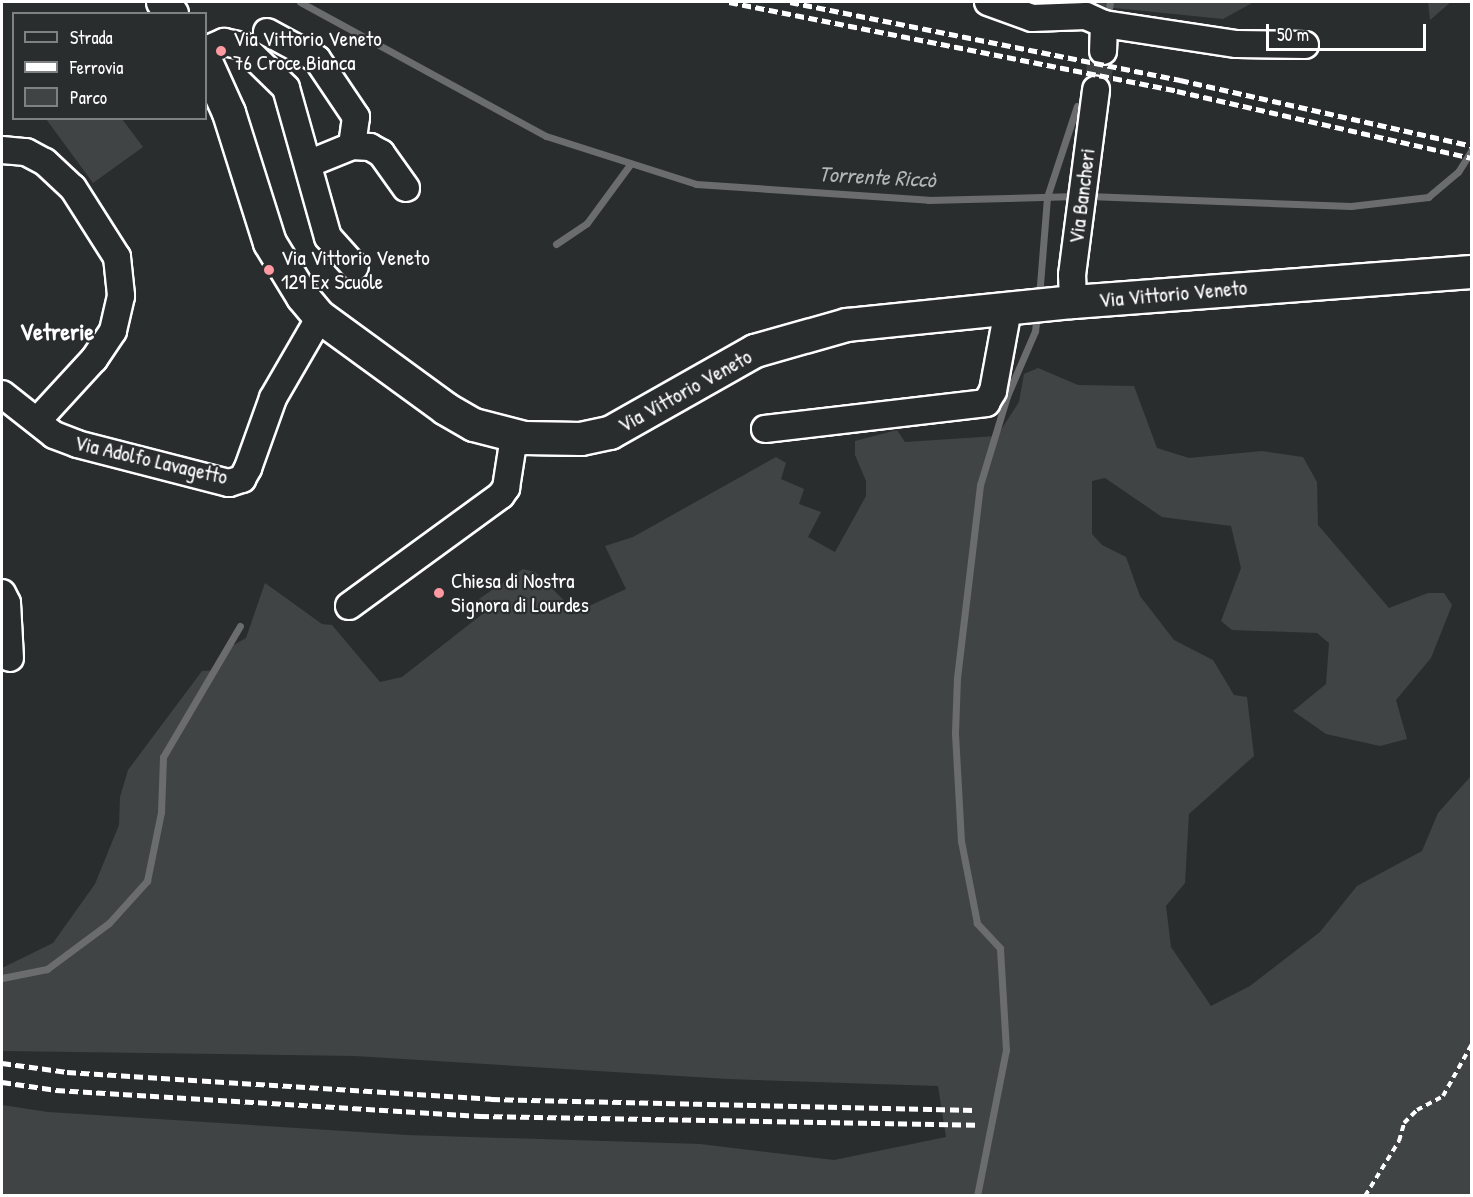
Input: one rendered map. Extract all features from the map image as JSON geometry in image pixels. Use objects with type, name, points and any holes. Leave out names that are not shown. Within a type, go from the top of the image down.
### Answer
[{"type":"main road","name":"Via Vittorio Veneto","points":[[207,64],[229,113],[270,243],[284,270],[320,317],[446,409],[474,424],[514,437],[548,441],[610,433],[755,351],[816,332],[1008,309],[1073,289],[1472,272]]},
{"type":"street","points":[[988,2],[1032,18],[1086,16],[1104,24],[1238,44],[1305,45]]},
{"type":"street","points":[[1103,51],[1104,24]]},
{"type":"street","points":[[267,32],[317,59],[356,117],[352,146]]},
{"type":"street","points":[[207,50],[224,42],[243,46],[286,88],[328,237],[355,267]]},
{"type":"street","name":"Via Bancheri","points":[[1073,289],[1096,90]]},
{"type":"street","points":[[308,164],[352,146],[381,153],[406,188]]},
{"type":"street","points":[[2,150],[26,152],[45,162],[73,188],[117,257],[121,296],[113,331],[94,359],[38,420]]},
{"type":"street","points":[[765,429],[986,403],[993,391],[1008,309]]},
{"type":"street","name":"Via Adolfo Lavagetto","points":[[2,394],[38,420],[54,435],[77,444],[229,483],[242,479],[273,398],[320,317]]},
{"type":"street","points":[[348,606],[501,495],[506,488],[514,437]]},
{"type":"street","points":[[2,593],[7,603],[10,658]]},
{"type":"path","points":[[1365,1196],[1399,1141],[1404,1123],[1417,1110],[1443,1096],[1472,1044]]},
{"type":"green space","points":[[1055,2],[1254,2],[1223,19]]},
{"type":"green space","points":[[1428,2],[1451,2],[1430,20]]},
{"type":"green space","points":[[47,120],[123,120],[143,147],[93,183]]},
{"type":"green space","points":[[1038,368],[1078,385],[1134,386],[1157,448],[1189,458],[1262,451],[1303,457],[1317,482],[1318,525],[1389,608],[1428,593],[1444,593],[1452,605],[1431,658],[1396,700],[1407,739],[1380,746],[1326,734],[1293,711],[1326,684],[1329,643],[1317,633],[1232,630],[1221,621],[1241,568],[1231,526],[1162,517],[1105,478],[1092,481],[1092,534],[1102,545],[1126,557],[1140,596],[1174,640],[1213,660],[1234,695],[1247,697],[1254,756],[1189,814],[1185,883],[1166,906],[1171,947],[1211,1006],[1250,986],[1320,932],[1357,886],[1422,851],[1438,813],[1471,776],[1471,1195],[2,1195],[2,1105],[48,1112],[407,1135],[700,1144],[834,1160],[946,1137],[938,1086],[728,1079],[355,1056],[2,1051],[2,968],[53,943],[95,884],[119,825],[120,797],[128,770],[202,671],[218,670],[232,646],[246,638],[265,583],[322,624],[332,625],[380,682],[402,677],[485,612],[479,599],[523,569],[535,572],[576,612],[626,589],[605,546],[633,537],[776,457],[786,463],[781,479],[804,489],[799,504],[821,512],[808,537],[835,552],[866,496],[866,481],[855,455],[855,441],[897,430],[905,442],[997,436],[1019,402],[1024,374]]},
{"type":"waterway","name":"Torrente Riccò","points":[[300,2],[546,136],[696,184],[928,200],[1077,196]]},
{"type":"waterway","points":[[1108,15],[1110,2]]},
{"type":"waterway","name":"Torrente Riccò","points":[[1039,297],[1047,197],[1077,106]]},
{"type":"waterway","name":"Torrente Riccò","points":[[1088,196],[1351,206],[1428,197],[1458,172],[1472,150]]},
{"type":"waterway","points":[[556,244],[587,223],[631,163]]},
{"type":"waterway","points":[[977,1196],[1006,1050],[1000,948],[977,923],[961,841],[955,732],[957,678],[980,485],[1007,396],[1035,331],[1037,314]]},
{"type":"waterway","points":[[2,978],[47,969],[109,923],[147,881],[161,812],[163,757],[240,626]]},
{"type":"tunnel","points":[[1096,90],[1103,51]]},
{"type":"railway","points":[[729,2],[1177,91],[1472,158]]},
{"type":"railway","points":[[790,2],[1180,80],[1472,146]]},
{"type":"railway","points":[[2,1063],[67,1072],[491,1099],[975,1110]]},
{"type":"railway","points":[[2,1082],[56,1090],[480,1116],[977,1125]]},
{"type":"place","name":"Via Vittorio Veneto 76 Croce Bianca","points":[[221,51]]},
{"type":"place","name":"Via Vittorio Veneto 129 Ex Scuole","points":[[269,270]]},
{"type":"place","name":"Chiesa di Nostra Signora di Lourdes","points":[[439,593]]},
{"type":"district","name":"Vetrerie","points":[[57,332]]}]
